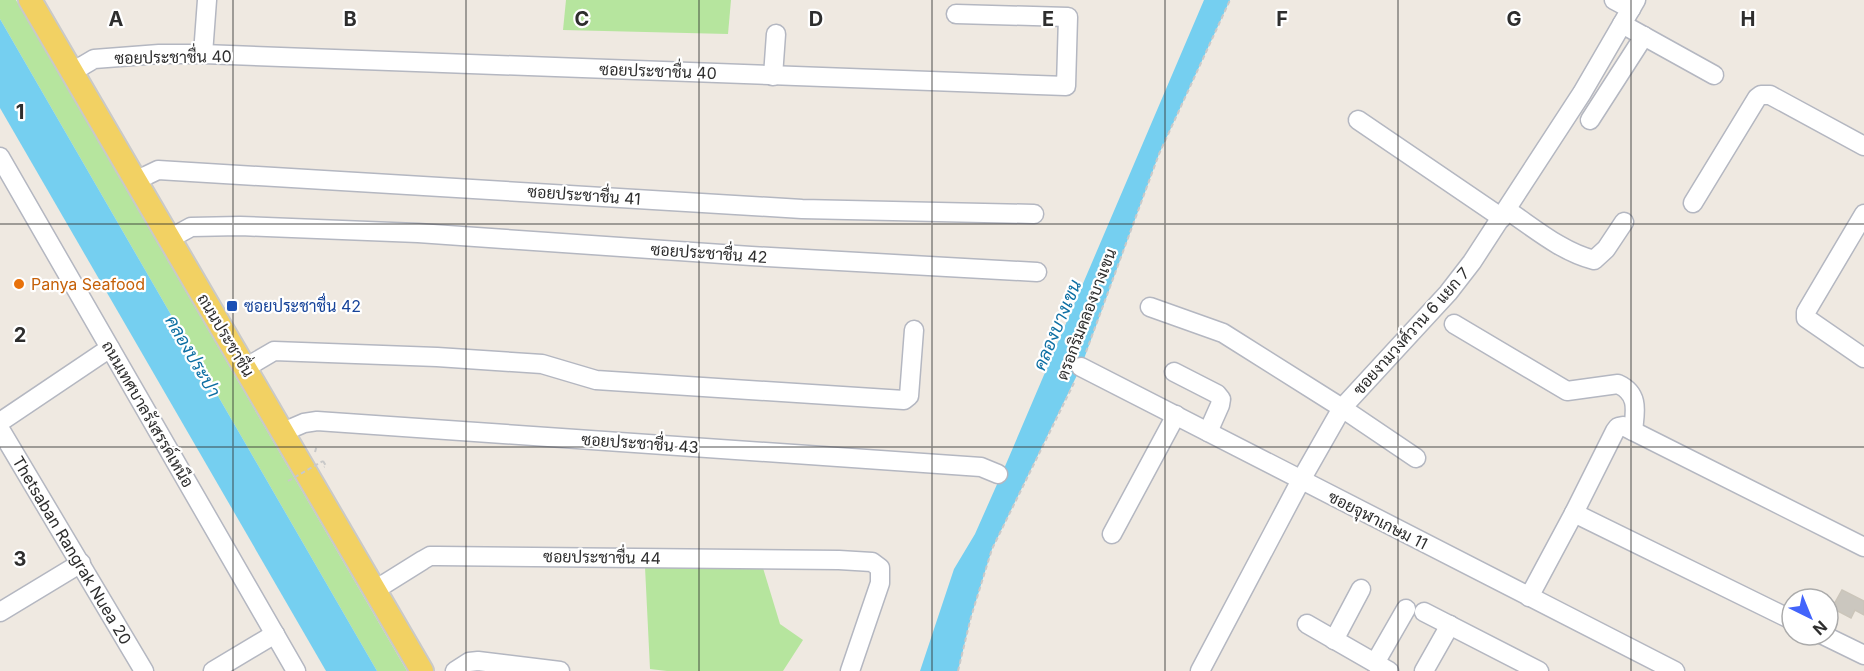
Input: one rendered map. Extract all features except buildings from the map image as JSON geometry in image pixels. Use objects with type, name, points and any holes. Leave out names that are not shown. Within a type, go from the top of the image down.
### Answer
[{"type":"main road","name":"ถนนประชาชื่น","points":[[30,0],[422,671]]},
{"type":"street","points":[[203,54],[207,0]]},
{"type":"street","points":[[1614,0],[1630,11],[1644,36],[1714,75]]},
{"type":"street","name":"ซอยงามวงศ์วาน 6 แยก 7","points":[[1200,671],[1301,480],[1342,408],[1448,293],[1472,262],[1582,93],[1630,11]]},
{"type":"street","name":"ซอยประชาชื่น 40","points":[[72,72],[94,59],[159,54],[203,54],[1066,86],[1068,17],[956,14]]},
{"type":"street","points":[[773,76],[776,34]]},
{"type":"street","points":[[1590,120],[1644,36]]},
{"type":"street","points":[[1693,203],[1761,95],[1770,95],[1864,146]]},
{"type":"street","points":[[1358,120],[1504,214],[1581,257],[1594,260],[1606,249],[1624,222]]},
{"type":"street","name":"ถนนเทศบาลรังสรรค์เหนือ","points":[[0,157],[296,671]]},
{"type":"street","name":"ซอยประชาชื่น 41","points":[[135,181],[158,170],[802,209],[1034,214]]},
{"type":"street","points":[[1864,214],[1806,312],[1806,318],[1864,358]]},
{"type":"street","name":"ซอยประชาชื่น 42","points":[[169,239],[191,227],[252,226],[418,233],[1036,273]]},
{"type":"street","points":[[1150,307],[1223,333],[1416,458]]},
{"type":"street","points":[[1454,324],[1567,391],[1618,384],[1625,387],[1631,393],[1636,406],[1633,431]]},
{"type":"street","points":[[246,368],[274,351],[437,357],[547,364],[596,380],[904,400],[909,396],[914,330]]},
{"type":"street","points":[[0,422],[110,348]]},
{"type":"street","name":"ซอยจุฬาเกษม 11","points":[[1081,367],[1675,671]]},
{"type":"street","points":[[1174,372],[1217,394],[1221,399],[1208,432]]},
{"type":"street","points":[[1113,534],[1176,414]]},
{"type":"street","name":"ซอยประชาชื่น 43","points":[[283,432],[304,423],[317,421],[981,467],[998,474]]},
{"type":"street","points":[[1528,597],[1574,513],[1614,431],[1623,426],[1864,548]]},
{"type":"street","name":"Thetsaban Rangrak Nuea 20","points":[[0,429],[144,671]]},
{"type":"street","points":[[1574,513],[1780,614]]},
{"type":"street","name":"ซอยประชาชื่น 44","points":[[375,590],[430,556],[872,562],[880,568],[880,583],[850,671]]},
{"type":"street","points":[[0,612],[81,563]]},
{"type":"street","points":[[1334,640],[1361,589]]},
{"type":"street","points":[[1307,624],[1382,667],[1406,609]]},
{"type":"street","points":[[1425,612],[1534,670]]},
{"type":"street","points":[[1424,671],[1450,625]]},
{"type":"street","points":[[213,671],[275,634]]},
{"type":"street","points":[[1840,643],[1864,655],[1855,671]]},
{"type":"street","points":[[455,671],[469,662],[478,661],[560,671]]},
{"type":"path","name":"ตรอกริมคลองบางเขน","points":[[958,671],[971,616],[992,549],[1081,367],[1159,154],[1230,0]]},
{"type":"path","points":[[288,481],[323,461]]},
{"type":"green space","points":[[0,0],[16,0],[407,671],[377,671],[0,19]]},
{"type":"green space","points":[[566,0],[731,0],[728,34],[563,30]]},
{"type":"green space","points":[[645,567],[763,568],[780,624],[803,640],[783,671],[650,669]]},
{"type":"water","points":[[1204,0],[1230,0],[1159,154],[1081,367],[992,549],[971,617],[958,671],[920,671],[954,569],[975,534],[1006,464]]},
{"type":"water","name":"คลองประปา","points":[[0,19],[377,671],[326,671],[0,108]]},
{"type":"place","name":"Panya Seafood","points":[[19,284]]},
{"type":"place","name":"ซอยประชาชื่น 42","points":[[232,306]]},
{"type":"water label","name":"คลองบางเขน","points":[[1057,325]]}]
